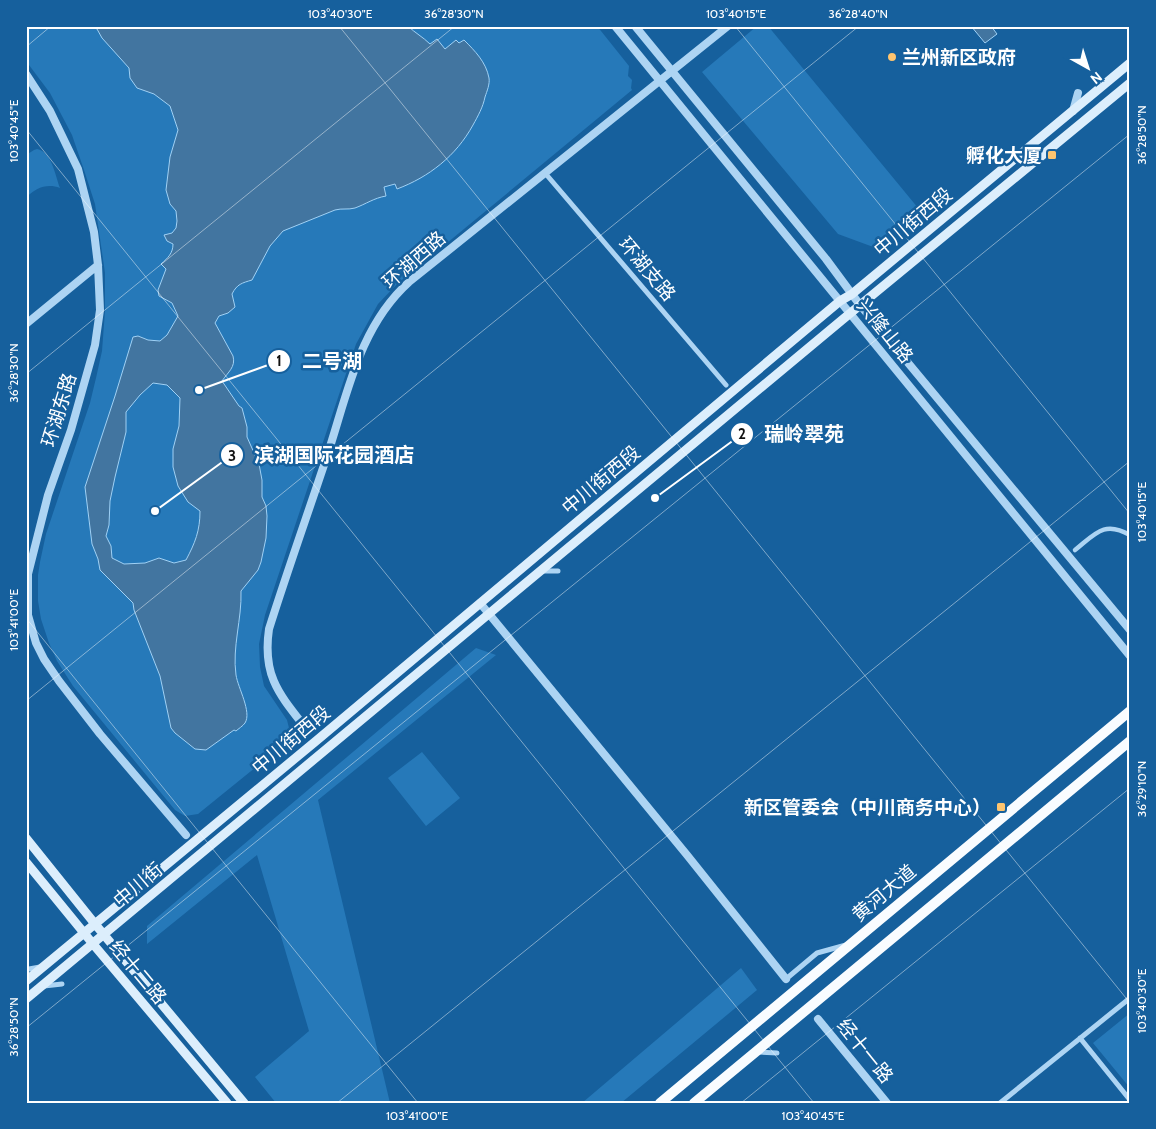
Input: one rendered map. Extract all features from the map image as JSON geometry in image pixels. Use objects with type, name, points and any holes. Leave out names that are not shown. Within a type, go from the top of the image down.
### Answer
[{"type":"main road","name":"中川街西段","points":[[84,933],[840,301],[852,294],[1130,63]]},
{"type":"main road","name":"中川街西段","points":[[270,796],[850,313],[1130,83]]},
{"type":"main road","points":[[875,274],[875,280],[878,284],[884,286]]},
{"type":"main road","name":"黄河大道","points":[[660,1103],[1130,711]]},
{"type":"main road","points":[[694,1103],[1130,741]]},
{"type":"main road","name":"中川街","points":[[26,999],[270,796]]},
{"type":"main road","points":[[26,838],[244,1103]]},
{"type":"main road","name":"经十二路","points":[[26,862],[227,1103]]},
{"type":"main road","points":[[26,981],[84,933]]},
{"type":"street","name":"兴隆山路","points":[[615,26],[1130,656]]},
{"type":"street","name":"兴隆山路","points":[[635,26],[826,259],[860,305],[1130,630]]},
{"type":"street","name":"环湖西路","points":[[308,731],[282,697],[274,683],[267,658],[269,629],[361,350],[384,309],[401,290],[728,26]]},
{"type":"street","name":"环湖东路","points":[[26,74],[50,110],[78,169],[94,232],[100,310],[95,345],[71,430],[48,495],[28,574],[28,615],[36,643],[59,682],[100,734],[186,835]]},
{"type":"street","points":[[1073,111],[1078,93]]},
{"type":"street","name":"环湖支路","points":[[545,172],[726,385]]},
{"type":"street","points":[[26,324],[98,265]]},
{"type":"street","points":[[1075,550],[1100,530],[1109,528],[1120,530],[1130,535]]},
{"type":"street","points":[[540,571],[558,571]]},
{"type":"street","points":[[480,603],[786,979],[817,953],[851,943]]},
{"type":"street","points":[[29,969],[45,966]]},
{"type":"street","points":[[41,987],[62,984]]},
{"type":"street","points":[[1000,1103],[1130,998]]},
{"type":"street","name":"经十一路","points":[[818,1019],[887,1103]]},
{"type":"street","points":[[1080,1038],[1130,1100]]},
{"type":"street","points":[[755,1052],[777,1053]]},
{"type":"shaded area","points":[[26,26],[597,26],[629,66],[628,76],[632,80],[632,90],[398,283],[378,304],[356,344],[265,615],[259,644],[260,667],[264,686],[287,720],[290,732],[287,742],[198,814],[185,816],[175,810],[73,686],[57,661],[41,619],[38,601],[40,562],[46,534],[90,403],[96,378],[102,351],[105,273],[95,204],[72,135],[50,93],[26,61]]},
{"type":"shaded area","points":[[93,26],[408,26],[430,44],[437,39],[445,49],[456,40],[459,43],[464,40],[483,62],[489,78],[489,85],[483,104],[473,125],[450,156],[431,172],[409,184],[397,189],[395,184],[384,187],[386,196],[355,208],[335,210],[283,231],[270,246],[252,280],[240,284],[232,294],[235,307],[228,313],[219,316],[215,323],[233,356],[232,366],[222,381],[242,408],[247,427],[247,437],[259,464],[262,480],[262,497],[266,506],[267,516],[266,538],[261,562],[258,570],[241,591],[235,664],[237,680],[246,706],[247,718],[244,724],[236,731],[234,730],[206,750],[195,749],[171,728],[160,676],[133,603],[100,570],[92,544],[85,487],[133,337],[138,336],[148,340],[160,341],[167,335],[178,316],[172,303],[159,296],[158,290],[166,269],[161,264],[170,255],[173,247],[173,244],[167,241],[164,235],[172,233],[176,228],[177,221],[176,211],[170,204],[166,190],[170,157],[178,130],[170,106],[154,94],[137,88],[130,78],[129,68],[102,38]],"holes":[[[153,383],[167,385],[180,398],[179,426],[173,449],[173,467],[178,486],[188,502],[200,511],[198,531],[186,560],[174,563],[159,558],[145,563],[124,564],[112,558],[111,546],[106,536],[109,525],[110,501],[126,432],[126,412]]]},
{"type":"shaded area","points":[[757,26],[768,26],[923,214],[876,248],[838,234],[702,72]]},
{"type":"shaded area","points":[[971,26],[991,26],[997,34],[985,43]]},
{"type":"shaded area","points":[[37,149],[50,159],[60,188],[42,187],[26,198],[26,155]]},
{"type":"shaded area","points":[[476,648],[496,655],[318,800],[390,1103],[276,1103],[255,1077],[309,1031],[257,855],[147,944],[147,926]]},
{"type":"shaded area","points":[[422,752],[460,798],[426,826],[388,778]]},
{"type":"shaded area","points":[[741,968],[757,990],[621,1103],[582,1103]]},
{"type":"shaded area","points":[[1130,1013],[1130,1088],[1093,1043]]},
{"type":"place","name":"兰州新区政府","points":[[892,57]]},
{"type":"place","name":"孵化大厦","points":[[1052,155]]},
{"type":"place","name":"二号湖","points":[[199,390]]},
{"type":"place","name":"瑞岭翠苑","points":[[655,498]]},
{"type":"place","name":"滨湖国际花园酒店","points":[[155,511]]},
{"type":"place","name":"新区管委会（中川商务中心）","points":[[1001,807]]}]
